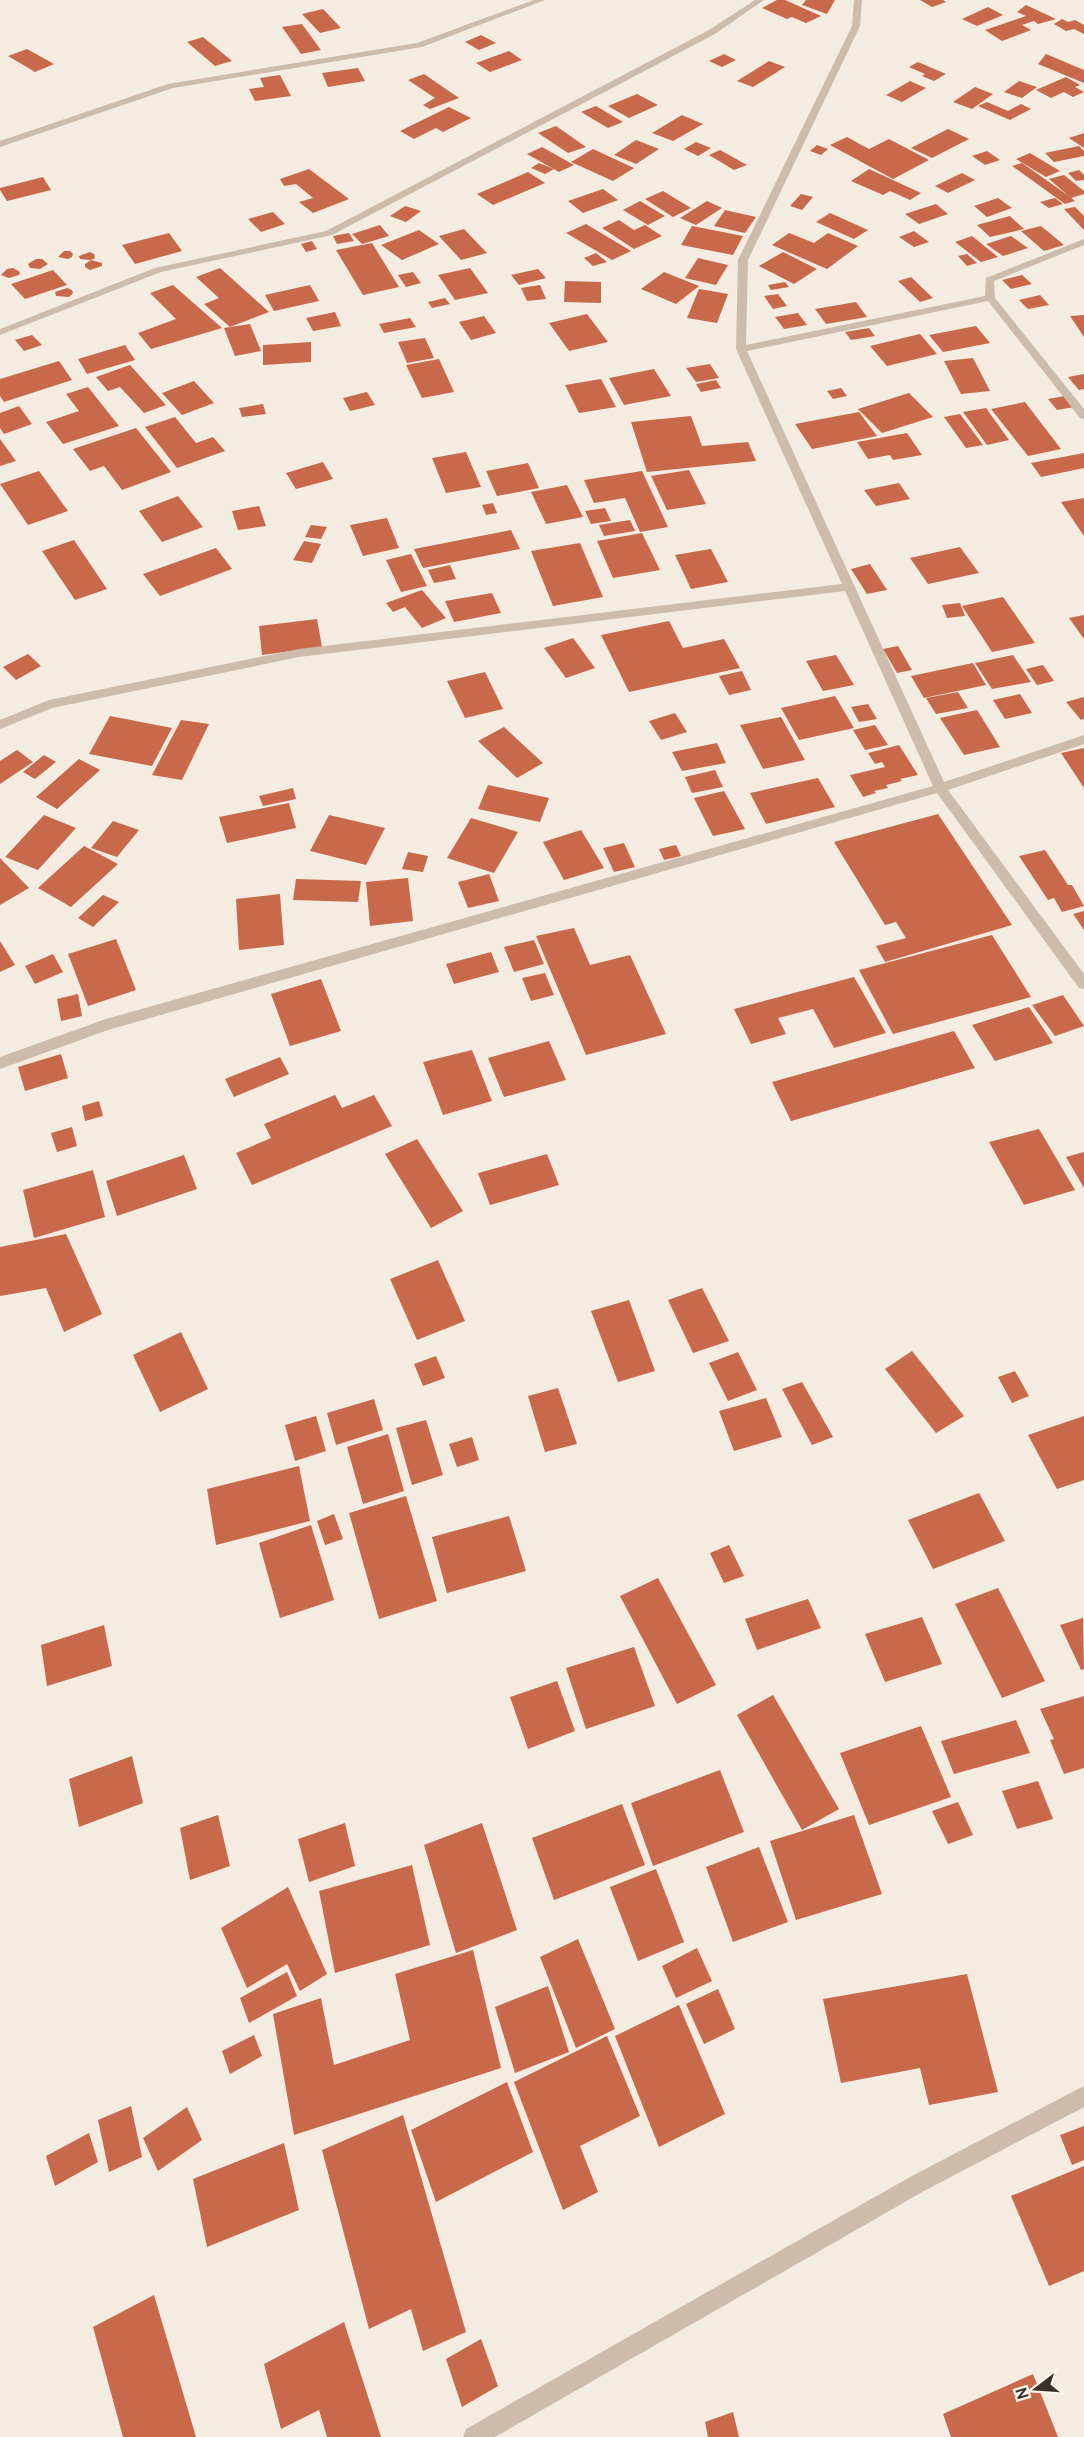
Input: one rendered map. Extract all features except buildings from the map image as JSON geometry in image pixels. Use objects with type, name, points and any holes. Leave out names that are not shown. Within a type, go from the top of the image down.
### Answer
[{"type":"street","points":[[0,144],[171,86],[419,45],[541,0]]},
{"type":"street","points":[[0,332],[158,270],[329,233],[712,32],[760,0]]},
{"type":"street","points":[[858,0],[856,27],[743,260],[741,349],[940,788],[1084,984]]},
{"type":"street","points":[[1084,242],[989,280],[990,298],[1084,416]]},
{"type":"street","points":[[741,349],[990,298]]},
{"type":"street","points":[[0,725],[49,704],[299,653],[849,587]]},
{"type":"street","points":[[0,1063],[105,1025],[940,788],[1084,739]]},
{"type":"street","points":[[474,2437],[916,2184],[1084,2096]]}]
